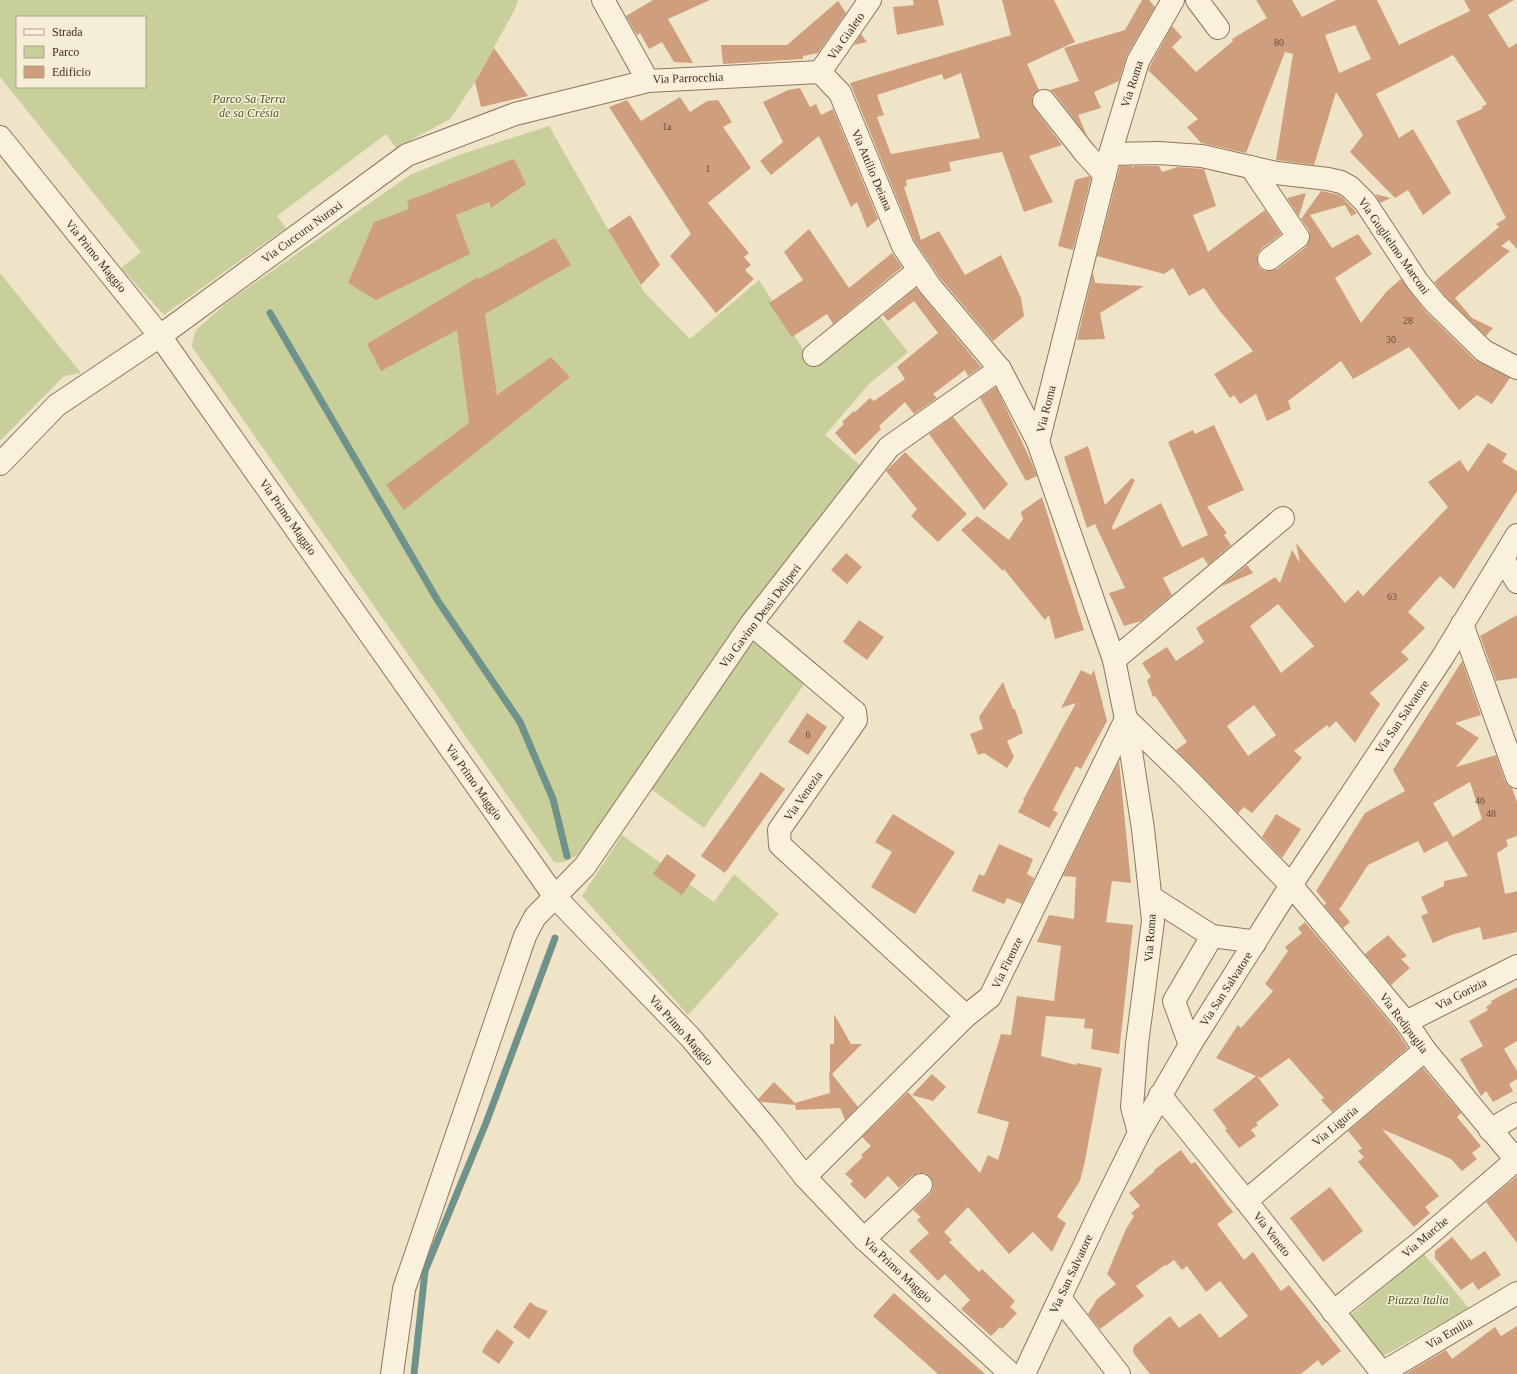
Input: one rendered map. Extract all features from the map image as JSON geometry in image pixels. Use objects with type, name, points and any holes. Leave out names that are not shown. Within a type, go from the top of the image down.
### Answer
[{"type":"street","name":"Via Parrocchia","points":[[603,0],[648,81],[820,72]]},
{"type":"street","name":"Via Gialeto","points":[[820,72],[870,0]]},
{"type":"street","name":"Via Roma","points":[[1140,1133],[1132,1107],[1137,1044],[1153,921],[1143,829],[1126,719],[1114,660],[1038,442],[1110,154],[1138,61],[1173,0]]},
{"type":"street","points":[[1197,0],[1218,28]]},
{"type":"street","name":"Via Attilio Deiana","points":[[820,72],[840,93],[903,246],[930,286],[1000,369],[1038,442]]},
{"type":"street","name":"Via Cuccuru Nuraxi","points":[[0,464],[57,405],[160,336],[407,155],[515,114],[648,81]]},
{"type":"street","points":[[1044,101],[1085,153],[1105,175]]},
{"type":"street","name":"Via Primo Maggio","points":[[0,137],[160,336],[555,897],[690,1038],[770,1132],[805,1176],[864,1239],[1011,1374]]},
{"type":"street","name":"Via Guglielmo Marconi","points":[[1110,154],[1159,153],[1202,156],[1276,173],[1341,182],[1350,187],[1365,202],[1417,281],[1435,303],[1484,351],[1517,368]]},
{"type":"street","points":[[1251,167],[1298,237],[1269,258]]},
{"type":"street","points":[[814,354],[919,270]]},
{"type":"street","name":"Via Gavino Dessì Deliperi","points":[[392,1374],[404,1289],[525,936],[535,917],[585,866],[751,624],[889,447],[1000,369]]},
{"type":"street","points":[[1114,660],[1283,518]]},
{"type":"street","name":"Via San Salvatore","points":[[1024,1374],[1102,1208],[1160,1096],[1190,1045],[1291,885],[1442,658],[1517,535]]},
{"type":"street","points":[[1503,559],[1517,582]]},
{"type":"street","name":"Via Venezia","points":[[751,624],[855,712],[856,716],[856,720],[779,830],[780,846],[966,1016]]},
{"type":"street","points":[[1462,624],[1517,777]]},
{"type":"street","points":[[1126,719],[1184,774],[1291,885]]},
{"type":"street","name":"Via Firenze","points":[[805,1176],[966,1016],[990,997],[1126,719]]},
{"type":"street","name":"Via Redipuglia","points":[[1291,885],[1406,1022],[1425,1050],[1516,1160]]},
{"type":"street","points":[[1151,897],[1212,936],[1255,943]]},
{"type":"street","points":[[1190,1045],[1174,1001],[1212,936]]},
{"type":"street","name":"Via Gorizia","points":[[1406,1022],[1517,966]]},
{"type":"street","name":"Via Liguria","points":[[1246,1201],[1425,1050]]},
{"type":"street","name":"Via Veneto","points":[[1160,1096],[1246,1201],[1382,1373]]},
{"type":"street","points":[[1490,1130],[1517,1114]]},
{"type":"street","name":"Via Marche","points":[[1333,1312],[1423,1240],[1516,1160]]},
{"type":"street","points":[[864,1239],[920,1185]]},
{"type":"street","name":"Via Emilia","points":[[1382,1373],[1517,1293]]},
{"type":"street","points":[[1060,1298],[1119,1374]]},
{"type":"green space","name":"Parco Sa Terra de sa Crésia","points":[[0,0],[518,0],[515,9],[475,82],[450,119],[396,148],[386,134],[277,216],[286,228],[164,315],[121,268],[141,252],[0,77]]},
{"type":"green space","points":[[549,126],[644,292],[690,339],[759,280],[812,363],[878,314],[908,352],[869,384],[825,435],[862,467],[758,595],[669,722],[585,849],[571,859],[558,863],[554,862],[192,347],[196,330],[229,301],[410,175],[459,155]]},
{"type":"green space","points":[[0,273],[81,373],[65,376],[60,380],[0,441]]},
{"type":"green space","points":[[750,639],[805,683],[704,828],[651,789]]},
{"type":"green space","points":[[622,835],[714,902],[734,874],[779,914],[688,1015],[582,896]]},
{"type":"green space","name":"Piazza Italia","points":[[1424,1254],[1469,1308],[1382,1357],[1349,1316]]},
{"type":"building","points":[[653,0],[710,0],[668,19],[693,63],[674,62],[662,42],[649,49],[640,33],[637,35],[626,16]]},
{"type":"building","points":[[913,0],[938,0],[944,25],[897,35],[893,7],[914,5]]},
{"type":"building","points":[[1002,0],[1054,0],[1075,42],[1027,64],[1039,90],[1032,97],[1034,108],[1062,145],[1029,156],[1053,202],[1024,212],[1002,152],[949,162],[951,171],[906,180],[907,186],[904,187],[921,240],[939,231],[965,275],[1001,255],[1021,298],[1024,316],[993,341],[940,278],[914,240],[850,83],[1011,35]],"holes":[[[961,73],[980,138],[891,154],[877,117],[884,115],[877,95],[942,74],[944,80]]]},
{"type":"building","points":[[1142,0],[1149,0],[1155,7],[1127,55],[1119,81],[1094,92],[1101,108],[1078,115],[1087,136],[1054,93],[1050,90],[1079,81],[1064,48],[1125,30]]},
{"type":"building","points":[[1256,0],[1292,0],[1302,17],[1336,0],[1377,0],[1399,45],[1470,11],[1464,0],[1514,0],[1488,15],[1509,48],[1517,43],[1517,249],[1509,240],[1501,246],[1510,251],[1455,298],[1472,318],[1493,328],[1486,336],[1444,295],[1434,282],[1499,227],[1496,224],[1506,218],[1456,121],[1482,109],[1482,107],[1487,104],[1453,55],[1376,94],[1399,138],[1413,129],[1451,193],[1423,215],[1408,190],[1395,198],[1350,152],[1363,135],[1336,92],[1314,165],[1276,160],[1293,54],[1285,52],[1246,153],[1201,143],[1187,127],[1198,119],[1148,70],[1150,66],[1172,26],[1182,37],[1172,47],[1196,72],[1233,41],[1232,39],[1267,18]],"holes":[[[1355,25],[1371,59],[1339,73],[1325,35]]]},
{"type":"building","points":[[838,1],[846,13],[818,53],[803,56],[803,59],[723,64],[721,45],[787,45]]},
{"type":"building","points":[[861,34],[867,42],[854,45]]},
{"type":"building","points":[[494,48],[528,96],[481,107],[475,82]]},
{"type":"building","points":[[800,88],[810,107],[816,104],[821,115],[833,109],[878,219],[867,228],[857,202],[851,207],[819,136],[771,175],[760,161],[783,142],[763,102],[788,90]]},
{"type":"building","points":[[680,97],[690,112],[707,101],[718,100],[732,122],[723,127],[751,168],[708,203],[749,253],[744,257],[751,265],[745,270],[754,279],[716,313],[670,256],[691,234],[609,107],[627,100],[641,121]]},
{"type":"building","points":[[514,159],[526,184],[491,208],[489,202],[456,215],[470,254],[376,300],[348,283],[374,222],[409,209],[407,201]]},
{"type":"building","points":[[1120,166],[1132,166],[1132,168],[1134,166],[1159,166],[1162,172],[1178,167],[1204,169],[1216,206],[1193,215],[1208,252],[1265,210],[1281,234],[1261,249],[1257,255],[1259,267],[1265,271],[1277,269],[1306,247],[1309,242],[1309,230],[1301,219],[1321,191],[1336,194],[1342,197],[1357,213],[1351,216],[1345,205],[1310,215],[1332,248],[1358,234],[1372,254],[1335,278],[1361,323],[1387,291],[1401,279],[1426,312],[1475,360],[1510,378],[1492,404],[1477,395],[1459,410],[1409,347],[1353,379],[1341,361],[1288,401],[1291,409],[1267,421],[1256,394],[1240,404],[1234,395],[1230,398],[1214,374],[1253,351],[1219,310],[1204,288],[1189,296],[1173,268],[1164,274],[1097,256]]},
{"type":"building","points":[[1089,176],[1091,178],[1073,250],[1058,246],[1075,180]]},
{"type":"building","points":[[1306,193],[1299,216],[1287,198]]},
{"type":"building","points":[[1375,194],[1391,198],[1380,203]]},
{"type":"building","points":[[630,215],[660,265],[641,285],[608,230]]},
{"type":"building","points":[[809,229],[849,288],[892,253],[902,267],[833,324],[827,314],[792,337],[769,303],[803,280],[784,252]]},
{"type":"building","points":[[555,238],[571,265],[485,314],[497,395],[551,357],[570,377],[404,510],[386,485],[469,423],[457,330],[381,371],[367,344],[478,277],[479,279]]},
{"type":"building","points":[[1093,272],[1095,283],[1144,286],[1100,313],[1105,339],[1077,340]]},
{"type":"building","points":[[916,288],[981,367],[968,376],[965,370],[933,394],[937,398],[914,414],[905,402],[879,426],[881,429],[855,455],[835,433],[844,424],[842,422],[870,398],[874,401],[905,379],[897,367],[938,333],[914,301],[888,321],[883,315]]},
{"type":"building","points":[[996,387],[1037,476],[1026,481],[980,398]]},
{"type":"building","points":[[953,417],[1008,484],[984,510],[929,434]]},
{"type":"building","points":[[1214,425],[1244,490],[1207,507],[1227,533],[1224,535],[1231,545],[1208,565],[1203,557],[1163,578],[1172,595],[1141,621],[1124,626],[1109,593],[1125,588],[1095,524],[1087,528],[1064,457],[1088,446],[1105,505],[1132,478],[1135,480],[1112,527],[1113,530],[1161,503],[1182,547],[1208,535],[1168,442],[1193,430],[1195,434]]},
{"type":"building","points":[[1488,443],[1507,454],[1502,462],[1517,471],[1517,491],[1454,589],[1440,576],[1408,612],[1425,628],[1401,652],[1409,659],[1370,693],[1380,704],[1355,743],[1336,721],[1329,728],[1327,725],[1294,751],[1302,758],[1252,813],[1244,807],[1238,813],[1176,750],[1187,742],[1155,696],[1153,697],[1147,680],[1151,677],[1142,663],[1167,647],[1176,661],[1204,642],[1196,628],[1275,577],[1280,583],[1292,550],[1300,563],[1296,543],[1345,603],[1358,590],[1363,596],[1448,507],[1428,482],[1460,460],[1468,472]],"holes":[[[1278,604],[1314,646],[1281,673],[1250,626]],[[1254,705],[1276,735],[1248,756],[1227,726]]]},
{"type":"building","points":[[905,452],[967,514],[938,542],[911,516],[917,509],[886,471]]},
{"type":"building","points":[[1042,497],[1084,630],[1055,639],[1049,615],[1045,620],[1004,569],[1003,571],[961,530],[977,516],[1009,540],[1023,519],[1021,512]]},
{"type":"building","points":[[846,553],[862,567],[847,584],[831,570]]},
{"type":"building","points":[[1247,565],[1253,573],[1220,587]]},
{"type":"building","points":[[1517,615],[1517,678],[1496,681],[1480,636]]},
{"type":"building","points":[[859,620],[884,637],[867,660],[843,642]]},
{"type":"building","points":[[1462,661],[1481,715],[1455,723],[1479,738],[1456,767],[1496,755],[1505,781],[1512,788],[1517,802],[1517,836],[1506,840],[1508,846],[1497,853],[1505,894],[1517,891],[1517,932],[1483,940],[1480,927],[1451,935],[1433,943],[1421,916],[1428,913],[1421,897],[1444,886],[1444,881],[1468,876],[1447,841],[1424,853],[1418,841],[1368,865],[1339,909],[1350,922],[1343,928],[1324,905],[1326,903],[1316,891],[1365,813],[1405,791],[1393,770]],"holes":[[[1470,782],[1482,819],[1453,837],[1433,803]]]},
{"type":"building","points":[[1081,670],[1091,675],[1094,670],[1107,721],[1081,769],[1076,766],[1053,810],[1058,813],[1049,828],[1018,812],[1024,801],[1023,800],[1076,703],[1061,708]]},
{"type":"building","points":[[1003,682],[1013,709],[1015,709],[1023,733],[1007,741],[1014,757],[1007,768],[984,753],[978,755],[970,734],[983,729],[979,717]]},
{"type":"building","points":[[807,713],[827,727],[808,755],[788,742]]},
{"type":"building","points":[[1119,761],[1131,883],[1112,881],[1106,922],[1133,925],[1119,1054],[1091,1049],[1093,1029],[1084,1028],[1085,1019],[1046,1016],[1041,1056],[1076,1065],[1077,1063],[1102,1068],[1080,1181],[1057,1217],[1066,1223],[1052,1252],[1033,1232],[1009,1254],[968,1207],[944,1232],[952,1240],[949,1242],[979,1272],[982,1269],[1015,1301],[1010,1307],[1017,1313],[1002,1329],[1000,1327],[991,1336],[961,1309],[970,1300],[945,1274],[938,1281],[909,1251],[929,1233],[917,1220],[921,1217],[913,1210],[930,1194],[933,1189],[933,1182],[930,1177],[925,1173],[918,1173],[912,1176],[899,1188],[888,1176],[865,1199],[850,1184],[853,1181],[845,1174],[863,1157],[861,1155],[871,1146],[862,1137],[908,1092],[980,1173],[988,1155],[998,1160],[1009,1122],[977,1113],[1001,1034],[1011,1035],[1017,996],[1054,1001],[1061,946],[1037,942],[1049,915],[1074,919],[1076,877],[1063,876]]},
{"type":"building","points":[[761,772],[785,789],[725,873],[701,856]]},
{"type":"building","points":[[893,814],[955,852],[915,914],[871,887],[892,852],[875,842]]},
{"type":"building","points":[[1276,814],[1301,829],[1282,858],[1262,837]]},
{"type":"building","points":[[999,844],[1033,859],[1027,874],[1034,878],[1022,904],[1007,898],[1004,904],[972,891],[979,874],[984,876]]},
{"type":"building","points":[[667,854],[696,875],[682,895],[653,874]]},
{"type":"building","points":[[1305,922],[1396,1030],[1408,1048],[1332,1112],[1321,1100],[1324,1098],[1289,1058],[1261,1078],[1257,1076],[1279,1105],[1256,1123],[1258,1125],[1251,1130],[1256,1136],[1239,1148],[1225,1130],[1227,1129],[1213,1110],[1256,1076],[1216,1058],[1238,1025],[1241,1028],[1273,991],[1265,984],[1288,951],[1285,947],[1302,933],[1298,928]]},
{"type":"building","points":[[1388,935],[1407,956],[1401,959],[1410,968],[1391,985],[1365,954]]},
{"type":"building","points":[[1517,987],[1517,1041],[1504,1049],[1517,1071],[1517,1079],[1509,1084],[1513,1091],[1493,1102],[1486,1091],[1481,1096],[1460,1059],[1483,1046],[1469,1021],[1488,1010],[1486,1007],[1492,1003],[1491,1001]]},
{"type":"building","points":[[834,1014],[851,1044],[862,1044],[832,1074],[858,1107],[845,1120],[840,1108],[796,1110],[795,1105],[761,1102],[758,1099],[774,1082],[795,1103],[830,1093],[830,1044],[834,1044]]},
{"type":"building","points":[[1423,1068],[1461,1113],[1457,1117],[1481,1146],[1472,1153],[1477,1159],[1462,1171],[1451,1159],[1382,1129],[1439,1196],[1425,1207],[1430,1213],[1414,1227],[1358,1162],[1364,1157],[1358,1151],[1362,1148],[1348,1131]]},
{"type":"building","points":[[932,1074],[946,1087],[933,1101],[912,1095]]},
{"type":"building","points":[[1181,1150],[1191,1164],[1195,1162],[1233,1212],[1217,1224],[1244,1260],[1253,1252],[1281,1291],[1289,1285],[1341,1351],[1322,1366],[1318,1360],[1301,1374],[1150,1374],[1134,1354],[1134,1346],[1170,1316],[1179,1328],[1200,1313],[1220,1338],[1248,1316],[1220,1281],[1206,1292],[1187,1266],[1182,1270],[1174,1260],[1136,1286],[1144,1296],[1100,1329],[1088,1314],[1097,1299],[1116,1284],[1107,1274],[1126,1229],[1134,1216],[1131,1213],[1140,1206],[1129,1193],[1155,1171],[1154,1170]]},
{"type":"building","points":[[1517,1176],[1517,1243],[1486,1202]]},
{"type":"building","points":[[1330,1187],[1363,1231],[1323,1262],[1290,1218]]},
{"type":"building","points":[[1452,1237],[1471,1260],[1485,1251],[1501,1275],[1478,1290],[1473,1282],[1461,1290],[1435,1258],[1435,1251]]},
{"type":"building","points":[[894,1293],[985,1374],[938,1374],[873,1316]]},
{"type":"building","points":[[530,1302],[537,1307],[548,1311],[529,1339],[513,1327]]},
{"type":"building","points":[[1517,1326],[1517,1374],[1405,1374],[1446,1350],[1452,1359],[1495,1327],[1501,1336]]},
{"type":"building","points":[[497,1329],[514,1342],[499,1364],[482,1352]]},
{"type":"waterway","points":[[270,313],[438,601],[520,722],[553,799],[567,856]]},
{"type":"waterway","points":[[414,1374],[425,1271],[486,1123],[555,938]]}]
